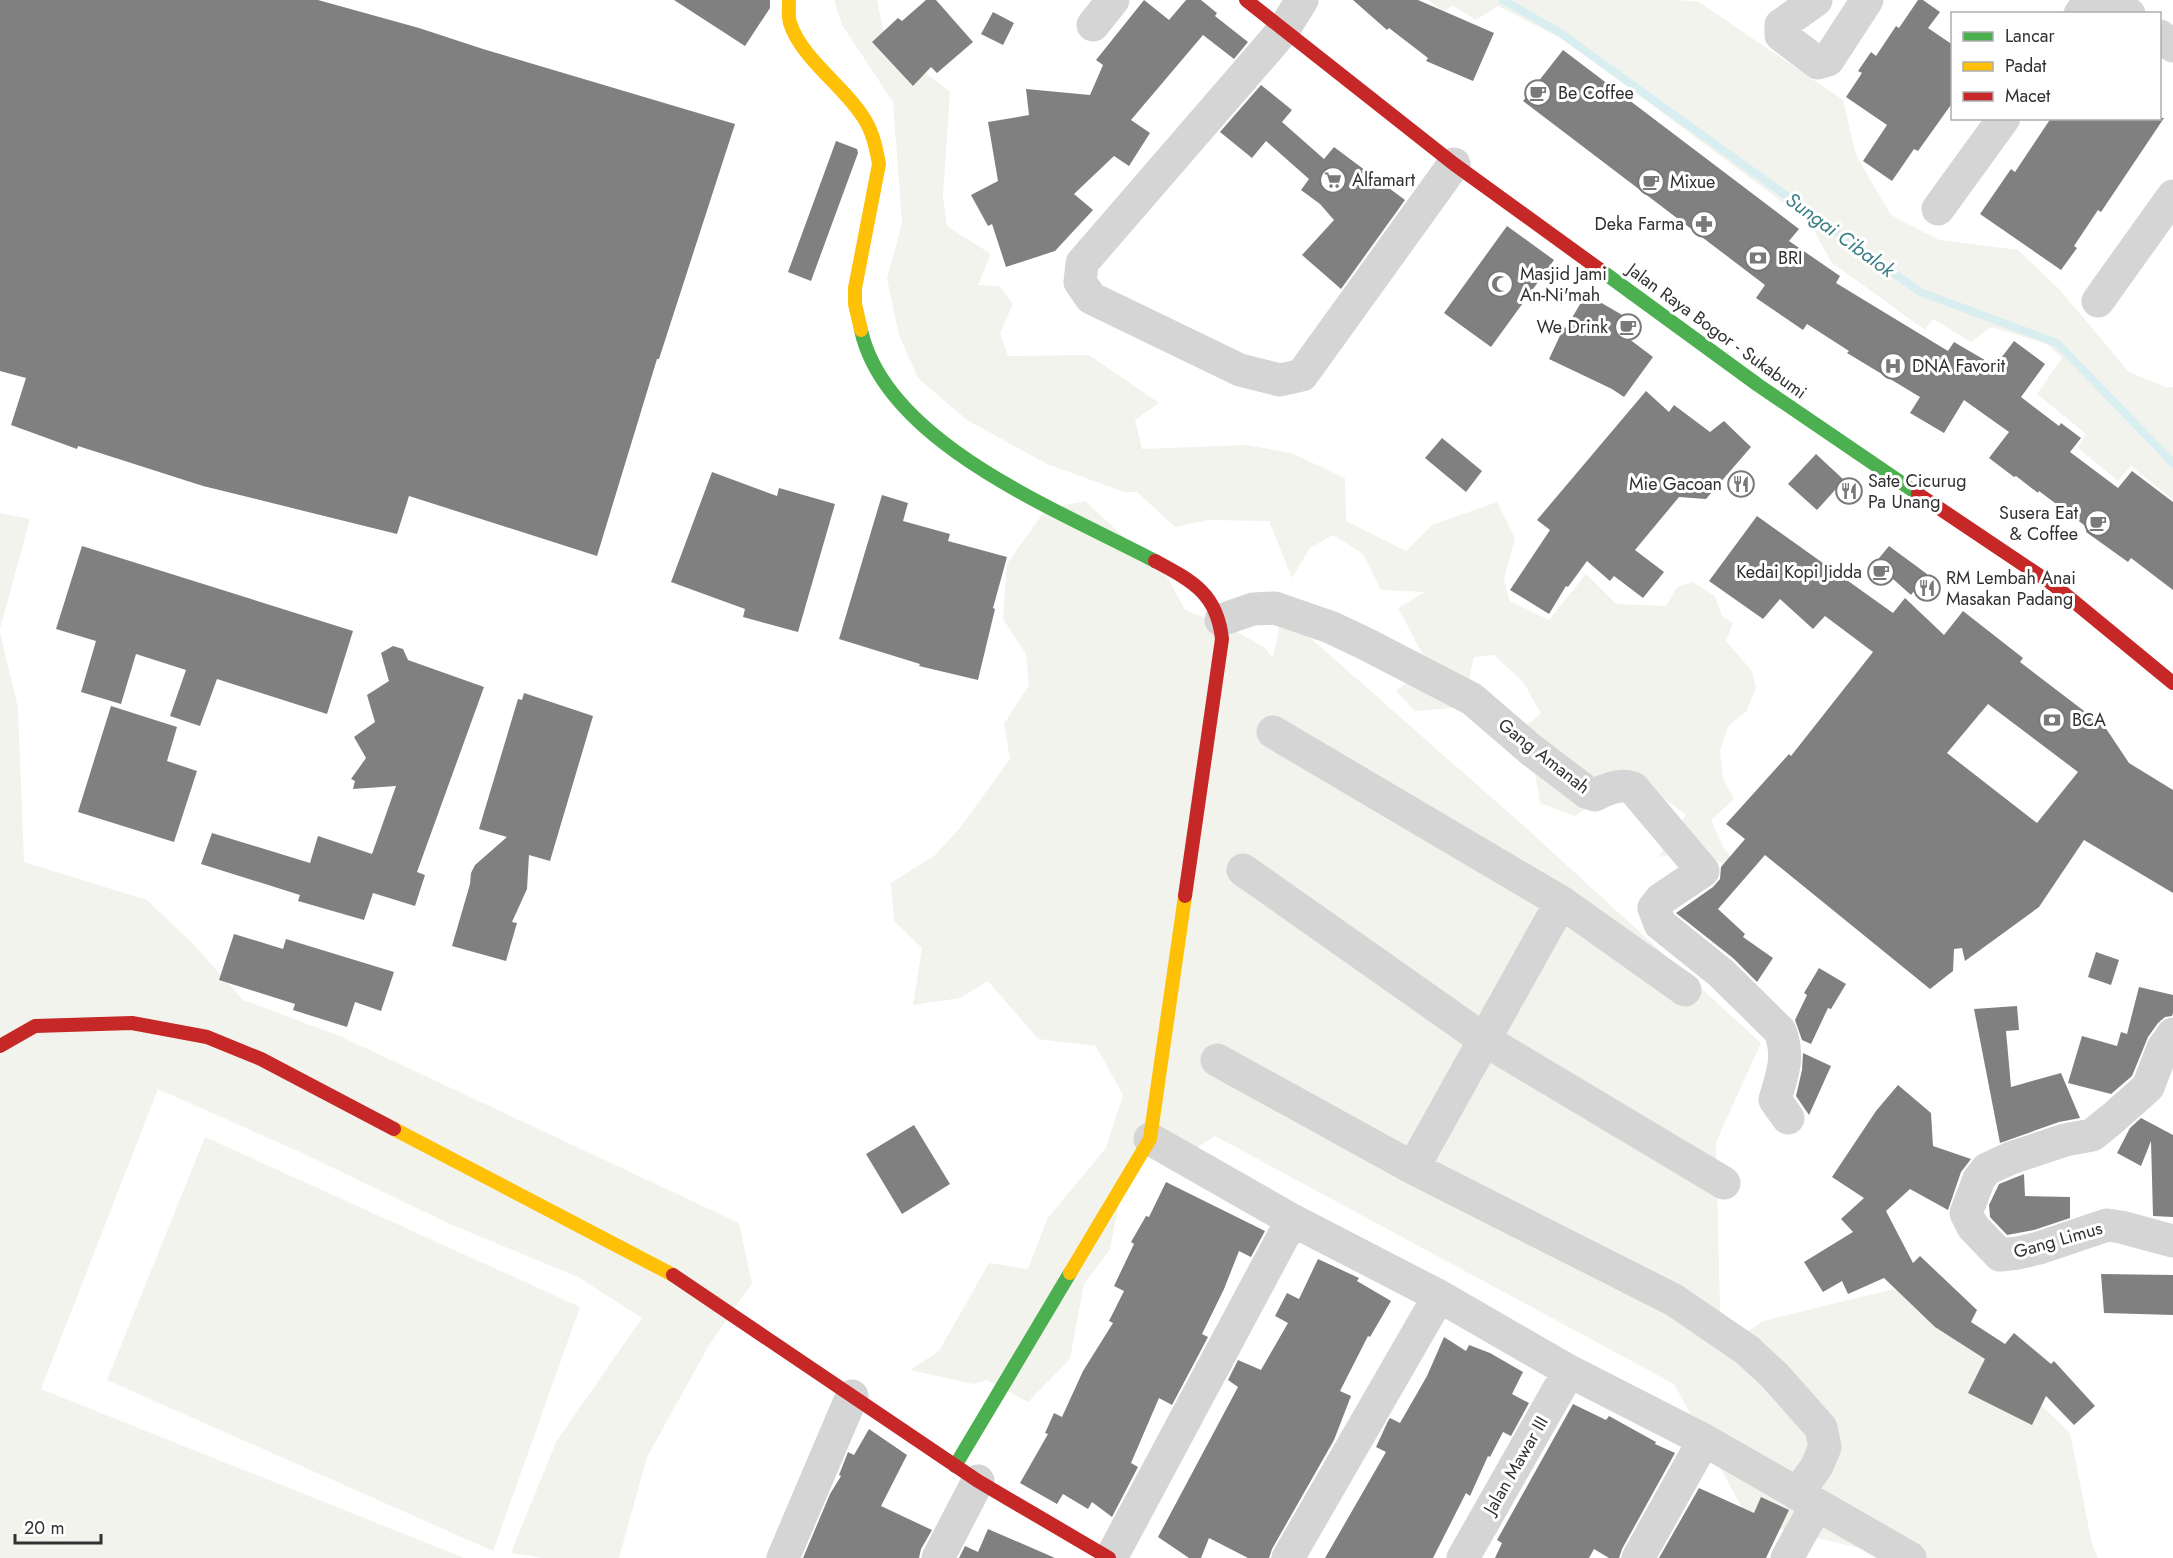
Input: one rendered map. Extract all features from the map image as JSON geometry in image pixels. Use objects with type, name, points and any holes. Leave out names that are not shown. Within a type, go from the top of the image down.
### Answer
[{"type":"main road","points":[[789,0],[789,18],[795,34],[808,53],[860,112],[872,131],[877,148],[879,164],[858,266],[855,302],[860,332],[871,360],[890,391],[915,420],[985,472],[1202,588],[1215,603],[1221,620],[1222,639],[1150,1139],[966,1474]]},
{"type":"main road","name":"Jalan Raya Bogor - Sukabumi","points":[[1254,3],[1454,164],[1758,385],[2055,586],[2173,683]]},
{"type":"main road","points":[[0,1046],[35,1026],[132,1023],[207,1037],[261,1059],[681,1279],[966,1474],[1110,1558]]},
{"type":"street","points":[[1302,0],[1284,29],[1082,263],[1080,282],[1091,298],[1239,369],[1280,380],[1302,375],[1454,164]]},
{"type":"street","points":[[1816,0],[1781,26],[1780,30],[1781,35],[1818,63],[1828,60],[1867,0]]},
{"type":"street","points":[[2111,0],[2126,12]]},
{"type":"street","points":[[2161,37],[2173,46]]},
{"type":"street","points":[[1938,209],[2003,120]]},
{"type":"street","points":[[2098,301],[2173,196]]},
{"type":"street","name":"Gang Amanah","points":[[1221,620],[1253,609],[1275,608],[1330,627],[1414,667],[1472,699],[1530,749],[1588,793],[1595,795],[1605,789],[1627,786],[1633,788],[1703,871],[1661,899],[1654,908],[1660,924],[1721,974],[1780,1031],[1785,1044],[1786,1062],[1775,1100],[1788,1118]]},
{"type":"street","points":[[1273,732],[1561,902],[1685,990]]},
{"type":"street","points":[[1243,870],[1482,1039],[1724,1183]]},
{"type":"street","points":[[1413,1168],[1482,1039],[1561,902]]},
{"type":"street","name":"Gang Limus","points":[[2173,1034],[2163,1048],[2148,1087],[2112,1119],[2092,1135],[2065,1140],[2033,1150],[1988,1169],[1979,1179],[1966,1213],[1973,1227],[2000,1255],[2039,1248],[2107,1225],[2173,1241]]},
{"type":"street","points":[[1217,1060],[1413,1168],[1674,1300],[1747,1350],[1775,1376],[1821,1428],[1825,1447],[1787,1558]]},
{"type":"street","points":[[1150,1139],[1292,1220],[1439,1296],[1569,1371],[1704,1440],[1910,1558]]},
{"type":"street","points":[[1110,1558],[1292,1220]]},
{"type":"street","points":[[1288,1558],[1439,1296]]},
{"type":"street","name":"Jalan Mawar III","points":[[1463,1558],[1569,1371]]},
{"type":"street","points":[[783,1558],[852,1396]]},
{"type":"street","points":[[1638,1558],[1704,1440]]},
{"type":"street","points":[[938,1558],[966,1474]]},
{"type":"shaded area","points":[[834,0],[877,0],[883,28],[917,66],[950,92],[943,196],[947,226],[991,254],[978,285],[1000,286],[1013,304],[1000,333],[1008,356],[1089,355],[1159,403],[1135,420],[1142,449],[1247,445],[1291,453],[1345,478],[1346,521],[1406,551],[1432,525],[1497,502],[1515,538],[1504,579],[1510,601],[1549,620],[1586,574],[1616,604],[1666,606],[1677,587],[1693,582],[1715,596],[1722,616],[1733,623],[1726,641],[1752,671],[1756,688],[1746,712],[1729,725],[1720,750],[1723,778],[1734,799],[1711,820],[1723,847],[1741,869],[1690,852],[1658,857],[1686,815],[1665,799],[1639,817],[1633,791],[1608,793],[1575,816],[1540,803],[1534,767],[1516,733],[1541,714],[1524,683],[1494,655],[1474,657],[1463,707],[1415,711],[1396,691],[1429,666],[1398,608],[1425,592],[1381,590],[1363,554],[1333,535],[1310,548],[1292,578],[1269,521],[1208,520],[1175,527],[1137,492],[1124,492],[1047,464],[967,420],[918,378],[899,335],[887,279],[902,223],[893,102],[842,25]]},
{"type":"shaded area","points":[[1428,0],[1678,0],[1699,2],[1843,100],[1856,155],[1891,215],[1939,240],[2018,250],[2060,290],[2129,372],[2168,388],[2173,387],[2173,500],[2131,466],[2118,481],[2078,448],[2086,434],[2037,394],[2062,358],[2047,344],[1991,327],[1971,342],[1933,319],[1925,330],[1831,262],[1810,223],[1566,41],[1498,6],[1476,20],[1453,6],[1443,11]]},
{"type":"shaded area","points":[[1085,501],[1168,578],[1185,610],[1230,628],[1264,647],[1273,658],[1282,613],[1525,827],[1761,1043],[1716,1142],[1721,1350],[1763,1321],[1894,1289],[1967,1334],[2070,1433],[2092,1544],[2098,1558],[1884,1558],[1864,1549],[1750,1522],[1674,1384],[1215,1136],[1187,1154],[1154,1139],[1121,1193],[1110,1249],[1084,1284],[1070,1359],[1028,1402],[987,1380],[974,1384],[910,1370],[939,1351],[989,1263],[1028,1269],[1047,1219],[1106,1148],[1123,1095],[1096,1046],[1038,1039],[988,981],[960,998],[913,1005],[922,948],[894,921],[891,883],[934,856],[959,829],[1010,759],[1004,724],[1029,685],[1026,654],[1003,619],[1007,564],[1046,509]]},
{"type":"shaded area","points":[[0,513],[30,519],[0,629]]},
{"type":"shaded area","points":[[0,632],[18,708],[24,862],[147,900],[193,944],[243,1000],[342,1037],[739,1223],[752,1283],[708,1347],[647,1457],[619,1558],[543,1558],[511,1553],[556,1442],[642,1318],[578,1277],[452,1225],[302,1153],[158,1089],[41,1389],[464,1558],[0,1558]]},
{"type":"shaded area","points":[[205,1137],[580,1307],[493,1551],[107,1380]]},
{"type":"building","points":[[0,0],[318,0],[419,28],[735,124],[659,359],[657,359],[597,556],[409,496],[397,534],[203,486],[78,446],[77,449],[11,425],[26,378],[0,371]]},
{"type":"building","points":[[674,0],[770,0],[770,8],[745,46]]},
{"type":"building","points":[[926,0],[936,0],[973,42],[937,73],[931,67],[913,86],[872,42],[898,18],[902,21]]},
{"type":"building","points":[[1144,0],[1169,20],[1186,0],[1201,0],[1217,13],[1215,16],[1248,42],[1234,59],[1203,35],[1131,120],[1150,133],[1129,166],[1114,156],[1074,194],[1093,210],[1055,251],[1006,267],[992,224],[988,226],[971,195],[998,181],[988,122],[1029,115],[1026,89],[1090,95],[1103,65],[1096,60]]},
{"type":"building","points":[[1353,0],[1418,0],[1494,33],[1473,81],[1426,61],[1428,58],[1389,28],[1387,30]]},
{"type":"building","points":[[1918,0],[1923,0],[1940,12],[1928,28],[1951,44],[1951,105],[1918,151],[1914,149],[1892,181],[1863,161],[1887,125],[1846,97],[1862,73],[1858,71],[1871,52],[1876,56],[1896,26],[1899,28]]},
{"type":"building","points":[[993,12],[1014,23],[1003,45],[981,34]]},
{"type":"building","points":[[1563,50],[1799,229],[1789,241],[1840,276],[1836,283],[1948,351],[1954,342],[1995,366],[2014,341],[2045,364],[2021,397],[2059,426],[2061,423],[2081,438],[2070,452],[2118,488],[2132,471],[2173,502],[2173,590],[2131,558],[2128,562],[2086,532],[2088,528],[2039,491],[2038,493],[1989,458],[2009,432],[1964,400],[1944,433],[1910,413],[1920,397],[1847,353],[1849,351],[1807,324],[1803,330],[1756,298],[1765,285],[1523,101]]},
{"type":"building","points":[[1261,85],[1292,110],[1282,122],[1324,159],[1334,147],[1405,200],[1341,289],[1302,255],[1334,220],[1320,204],[1301,190],[1309,179],[1266,141],[1252,158],[1220,132]]},
{"type":"building","points":[[2164,118],[2101,212],[2098,210],[2074,246],[2077,248],[2061,270],[1980,214],[2011,169],[2015,172],[2050,120],[2161,120]]},
{"type":"building","points":[[836,141],[857,149],[858,153],[811,281],[788,272]]},
{"type":"building","name":"Masjid Jami An-Ni'mah","points":[[1507,226],[1554,260],[1491,347],[1444,313]]},
{"type":"building","points":[[1586,294],[1624,316],[1616,329],[1653,357],[1624,397],[1549,359],[1564,327],[1566,328]]},
{"type":"building","points":[[1646,391],[1669,412],[1674,405],[1710,432],[1724,421],[1751,447],[1706,499],[1679,497],[1635,550],[1664,572],[1643,598],[1614,576],[1610,581],[1587,561],[1568,587],[1566,586],[1549,614],[1510,590],[1550,530],[1537,520]]},
{"type":"building","points":[[1442,438],[1482,471],[1466,492],[1425,458]]},
{"type":"building","points":[[1816,454],[1844,480],[1817,510],[1788,484]]},
{"type":"building","points":[[712,472],[777,496],[779,488],[835,504],[798,632],[743,617],[745,609],[671,582]]},
{"type":"building","points":[[882,495],[908,503],[903,521],[950,534],[948,541],[1007,557],[993,608],[995,609],[978,680],[919,666],[920,664],[839,639]]},
{"type":"building","points":[[1757,516],[1893,613],[1905,598],[1944,635],[1963,611],[2023,658],[2020,662],[2105,727],[2129,763],[2173,790],[2173,893],[2084,840],[2039,907],[1965,961],[1962,948],[1954,949],[1953,971],[1930,989],[1765,855],[1718,909],[1745,934],[1743,937],[1773,958],[1757,982],[1733,958],[1676,913],[1713,887],[1720,879],[1721,867],[1745,839],[1726,824],[1789,754],[1791,756],[1873,652],[1825,616],[1813,629],[1780,599],[1763,619],[1709,581]],"holes":[[[1988,704],[2078,772],[2037,823],[1947,753]]]},
{"type":"building","points":[[82,546],[353,631],[327,714],[217,679],[200,726],[170,716],[186,670],[136,654],[121,704],[81,692],[96,641],[56,629]]},
{"type":"building","points":[[1889,546],[1927,574],[1911,595],[1875,563]]},
{"type":"building","points":[[393,646],[403,649],[408,660],[484,687],[417,872],[425,875],[415,906],[373,893],[364,920],[298,901],[300,895],[201,864],[212,833],[310,863],[318,836],[372,854],[396,786],[353,789],[355,781],[351,779],[366,758],[354,737],[375,722],[367,695],[389,681],[381,653]]},
{"type":"building","points":[[524,693],[593,716],[550,861],[529,855],[527,889],[512,922],[517,923],[506,961],[452,946],[475,865],[507,837],[479,829],[518,699],[522,700]]},
{"type":"building","points":[[111,706],[177,727],[167,761],[197,771],[174,842],[78,812]]},
{"type":"building","points":[[234,934],[283,949],[286,939],[394,972],[381,1011],[355,1002],[347,1027],[293,1010],[295,1004],[219,980]]},
{"type":"building","points":[[2096,952],[2119,960],[2111,985],[2088,977]]},
{"type":"building","points":[[1819,968],[1846,984],[1831,1009],[1828,1008],[1811,1044],[1802,1040],[1795,1020],[1807,995],[1804,993]]},
{"type":"building","points":[[2139,987],[2173,995],[2173,1013],[2172,1016],[2165,1017],[2158,1023],[2148,1037],[2132,1076],[2111,1094],[2068,1083],[2082,1036],[2117,1046],[2121,1032],[2127,1034]]},
{"type":"building","points":[[2017,1006],[2019,1030],[2006,1031],[2011,1087],[2061,1073],[2080,1118],[2059,1122],[2000,1143],[1974,1009]]},
{"type":"building","points":[[1803,1053],[1831,1066],[1809,1115],[1796,1096]]},
{"type":"building","points":[[1898,1085],[1931,1113],[1933,1146],[1971,1159],[1961,1172],[1948,1210],[1910,1189],[1886,1211],[1913,1263],[1920,1256],[1977,1310],[1971,1322],[2005,1344],[2014,1333],[2051,1364],[2054,1361],[2095,1406],[2074,1425],[2046,1396],[2032,1425],[1968,1393],[1985,1359],[1935,1327],[1884,1278],[1848,1294],[1842,1281],[1823,1292],[1804,1262],[1853,1232],[1841,1219],[1864,1198],[1832,1177],[1876,1111]]},
{"type":"building","points":[[2141,1118],[2173,1135],[2173,1217],[2153,1216],[2151,1141],[2141,1166],[2117,1153],[2130,1128]]},
{"type":"building","points":[[914,1125],[950,1184],[902,1214],[866,1154]]},
{"type":"building","points":[[2024,1174],[2025,1196],[2070,1197],[2070,1218],[2034,1230],[2007,1235],[1990,1217],[1989,1205],[1999,1184]]},
{"type":"building","points":[[1166,1182],[1265,1231],[1251,1257],[1239,1251],[1202,1334],[1208,1337],[1172,1405],[1159,1398],[1131,1463],[1138,1467],[1112,1517],[1092,1502],[1088,1509],[1063,1494],[1057,1504],[1020,1483],[1048,1434],[1045,1433],[1054,1413],[1062,1417],[1083,1371],[1113,1323],[1109,1321],[1124,1291],[1114,1286],[1134,1244],[1131,1242],[1146,1216],[1149,1217]]},
{"type":"building","points":[[1318,1259],[1359,1278],[1357,1281],[1391,1301],[1370,1337],[1368,1336],[1340,1391],[1351,1396],[1334,1440],[1269,1558],[1248,1558],[1209,1538],[1201,1558],[1189,1558],[1158,1537],[1238,1387],[1228,1380],[1238,1360],[1261,1370],[1288,1323],[1275,1316],[1287,1293],[1299,1299]]},
{"type":"building","points":[[2101,1274],[2173,1275],[2173,1315],[2104,1313]]},
{"type":"building","points":[[1444,1337],[1466,1351],[1469,1345],[1490,1353],[1523,1372],[1512,1394],[1529,1403],[1511,1436],[1503,1432],[1490,1457],[1488,1456],[1470,1496],[1466,1493],[1433,1558],[1325,1558],[1386,1452],[1376,1447],[1388,1421],[1390,1418],[1400,1423],[1427,1376]]},
{"type":"building","points":[[1573,1404],[1606,1420],[1609,1416],[1656,1442],[1655,1444],[1675,1453],[1619,1558],[1609,1558],[1594,1549],[1589,1558],[1495,1558],[1502,1543],[1497,1540]]},
{"type":"building","points":[[869,1429],[907,1455],[881,1506],[932,1530],[921,1549],[919,1558],[803,1558],[830,1494],[841,1476],[839,1475],[848,1452],[854,1455]]},
{"type":"building","points":[[1699,1488],[1754,1513],[1761,1497],[1789,1510],[1766,1558],[1659,1558]]},
{"type":"building","points":[[988,1529],[1055,1558],[959,1558],[965,1546],[978,1552]]},
{"type":"waterway","name":"Sungai Cibalok","points":[[1503,0],[1559,32],[1920,292],[2057,343],[2173,463]]},
{"type":"traffic: fast","points":[[1599,269],[1758,385],[1918,494]]},
{"type":"traffic: fast","points":[[861,330],[877,371],[904,407],[940,440],[982,470],[1027,496],[1155,561]]},
{"type":"traffic: fast","points":[[955,1466],[1070,1273]]},
{"type":"traffic: slow","points":[[789,0],[789,20],[796,36],[814,61],[857,108],[870,130],[877,152],[879,164],[855,288],[855,304],[861,330]]},
{"type":"traffic: slow","points":[[1070,1273],[1150,1139],[1185,896]]},
{"type":"traffic: slow","points":[[394,1129],[673,1275]]},
{"type":"traffic: jam","points":[[1246,0],[1454,164],[1599,269]]},
{"type":"traffic: jam","points":[[1918,494],[2055,586],[2173,683]]},
{"type":"traffic: jam","points":[[1155,561],[1191,582],[1208,599],[1215,610],[1222,639],[1185,896]]},
{"type":"traffic: jam","points":[[0,1046],[35,1026],[132,1023],[207,1037],[261,1059],[394,1129]]},
{"type":"traffic: jam","points":[[673,1275],[978,1481],[1109,1558]]},
{"type":"place","name":"Be Coffee","points":[[1538,93]]},
{"type":"place","name":"Alfamart","points":[[1333,180]]},
{"type":"place","name":"Mixue","points":[[1651,182]]},
{"type":"place","name":"Deka Farma","points":[[1704,224]]},
{"type":"place","name":"BRI","points":[[1758,258]]},
{"type":"place","name":"Masjid Jami An-Ni'mah","points":[[1500,284]]},
{"type":"place","name":"We Drink","points":[[1628,327]]},
{"type":"place","name":"DNA Favorit","points":[[1893,366]]},
{"type":"place","name":"Mie Gacoan","points":[[1741,484]]},
{"type":"place","name":"Sate Cicurug Pa Unang","points":[[1849,491]]},
{"type":"place","name":"Susera Eat & Coffee","points":[[2098,523]]},
{"type":"place","name":"Kedai Kopi Jidda","points":[[1881,572]]},
{"type":"place","name":"RM Lembah Anai Masakan Padang","points":[[1927,588]]},
{"type":"place","name":"BCA","points":[[2052,720]]}]
